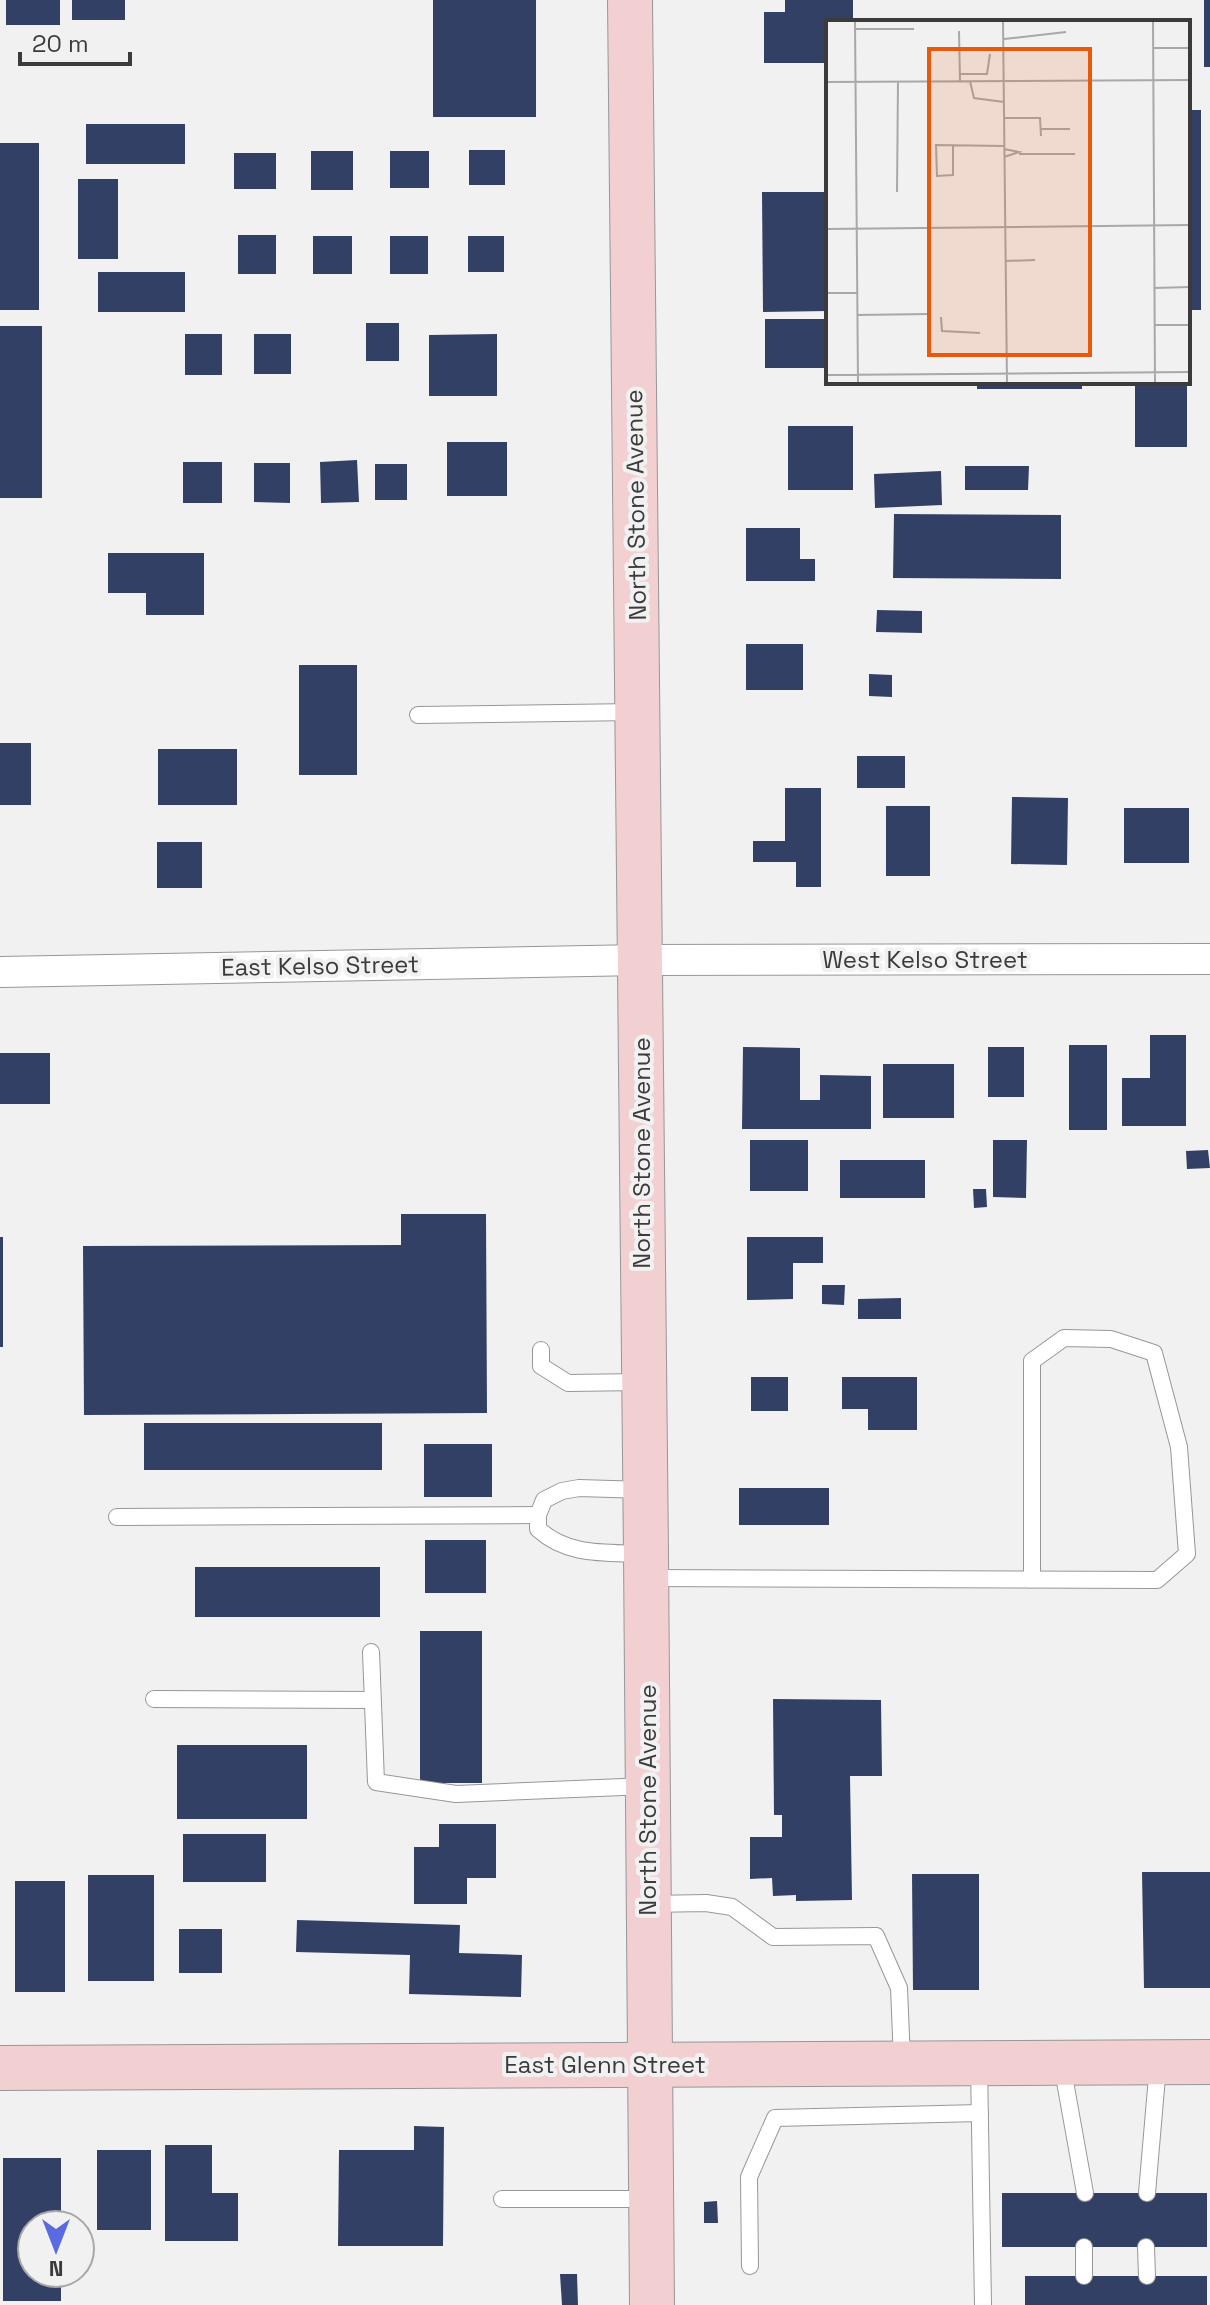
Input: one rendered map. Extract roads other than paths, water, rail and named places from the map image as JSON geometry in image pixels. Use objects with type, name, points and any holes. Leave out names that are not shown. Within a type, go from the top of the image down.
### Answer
[{"type":"main road","name":"North Stone Avenue","points":[[630,0],[652,2305]]},
{"type":"main road","name":"East Glenn Street","points":[[0,2068],[1210,2062]]},
{"type":"street","name":"West Kelso Street","points":[[641,960],[1210,959]]},
{"type":"street","name":"East Kelso Street","points":[[0,972],[641,960]]},
{"type":"lane","points":[[418,715],[638,712]]},
{"type":"lane","points":[[645,1490],[585,1487],[562,1491],[544,1500],[538,1515],[538,1529],[549,1539],[575,1551],[646,1566],[1032,1580],[1157,1580],[1187,1554],[1179,1447],[1154,1353],[1111,1339],[1064,1338],[1032,1361],[1032,1580]]},
{"type":"lane","points":[[541,1350],[541,1366],[568,1383],[644,1382]]},
{"type":"lane","points":[[117,1517],[538,1515]]},
{"type":"lane","points":[[371,1652],[376,1782],[456,1794],[648,1786]]},
{"type":"lane","points":[[154,1699],[372,1700]]},
{"type":"lane","points":[[649,1904],[706,1903],[732,1907],[773,1937],[876,1936],[899,1988],[902,2064]]},
{"type":"lane","points":[[1062,2063],[1085,2193]]},
{"type":"lane","points":[[1147,2193],[1158,2063]]},
{"type":"lane","points":[[979,2064],[983,2305]]},
{"type":"lane","points":[[750,2266],[749,2177],[775,2118],[980,2113]]},
{"type":"lane","points":[[502,2199],[651,2199]]},
{"type":"lane","points":[[1084,2247],[1084,2276]]},
{"type":"lane","points":[[1146,2247],[1147,2276]]}]
